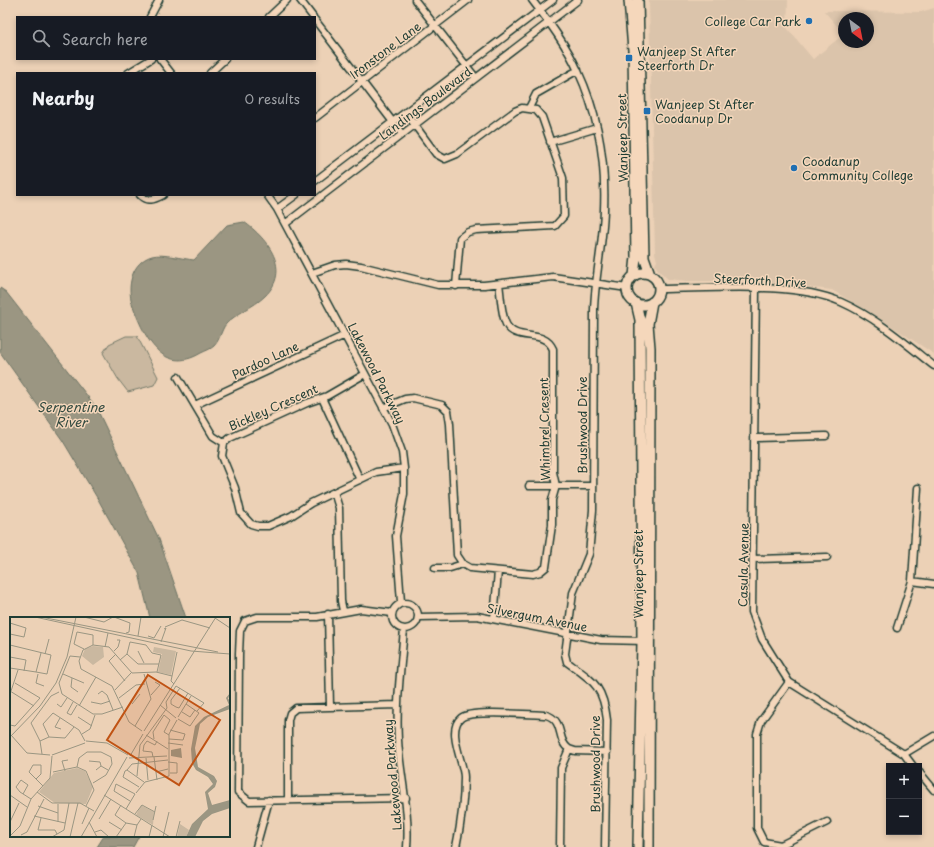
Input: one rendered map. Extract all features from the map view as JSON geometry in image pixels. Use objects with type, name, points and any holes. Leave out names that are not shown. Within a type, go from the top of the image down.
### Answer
[{"type":"main road","name":"Wanjeep Street","points":[[629,0],[633,50],[635,139],[636,257],[634,276]]},
{"type":"main road","name":"Wanjeep Street","points":[[638,0],[644,257],[650,274]]},
{"type":"main road","points":[[641,273],[650,274],[657,280],[659,289],[658,294],[652,302],[644,304],[636,303],[629,296],[627,288],[634,276],[641,273]]},
{"type":"main road","name":"Wanjeep Street","points":[[638,847],[646,641],[650,348],[648,324],[652,302]]},
{"type":"main road","name":"Wanjeep Street","points":[[636,303],[640,320],[649,847]]},
{"type":"street","points":[[151,16],[159,0]]},
{"type":"street","points":[[270,16],[287,0]]},
{"type":"street","points":[[300,0],[312,16]]},
{"type":"street","points":[[415,0],[476,78]]},
{"type":"street","name":"Ironstone Lane","points":[[316,117],[468,0]]},
{"type":"street","name":"Brushwood Drive","points":[[532,0],[578,70],[597,128],[604,172],[604,209],[601,247],[595,282],[593,486],[589,554],[573,593],[566,633],[565,654],[567,662],[590,678],[600,690],[606,704],[607,752],[605,847]]},
{"type":"street","name":"Landings Boulevard","points":[[316,180],[553,0]]},
{"type":"street","name":"Landings Boulevard","points":[[285,224],[578,0]]},
{"type":"street","points":[[316,21],[402,134]]},
{"type":"street","points":[[130,72],[149,60]]},
{"type":"street","points":[[161,60],[170,72]]},
{"type":"street","points":[[211,72],[224,60]]},
{"type":"street","points":[[529,108],[536,94],[578,70]]},
{"type":"street","points":[[406,113],[436,154],[445,159],[457,154],[515,111],[522,108],[529,108],[539,112],[563,178],[564,216],[555,226],[489,228],[468,232],[460,238],[458,242],[456,286]]},
{"type":"street","points":[[550,142],[597,128]]},
{"type":"street","points":[[141,196],[147,200],[153,200],[161,196]]},
{"type":"street","name":"Lakewood Parkway","points":[[268,196],[278,208],[285,224],[384,408],[395,431],[402,452],[404,468],[404,494],[396,536],[401,602]]},
{"type":"street","points":[[278,208],[295,196]]},
{"type":"street","points":[[312,273],[335,265],[346,264],[361,266],[421,282],[456,286],[499,284],[553,277],[595,282],[627,288]]},
{"type":"street","name":"Whimbrel Cresent","points":[[435,568],[450,568],[463,564],[470,568],[532,574],[540,572],[546,567],[552,525],[552,500],[556,486],[553,472],[553,349],[550,342],[543,338],[518,334],[511,330],[506,324],[499,284]]},
{"type":"street","name":"Steerforth Drive","points":[[659,289],[756,289],[796,291],[821,296],[841,302],[882,326],[934,366]]},
{"type":"street","name":"Casula Avenue","points":[[756,289],[756,438],[752,612],[762,639],[789,682],[904,754],[912,763]]},
{"type":"street","name":"Pardoo Lane","points":[[195,405],[344,335]]},
{"type":"street","name":"Bickley Crescent","points":[[365,374],[322,398],[307,403],[230,438],[224,443],[222,456],[235,488],[241,513],[251,524],[268,526],[291,516],[312,503],[376,472],[404,468]]},
{"type":"street","points":[[178,377],[213,436],[224,443]]},
{"type":"street","points":[[322,398],[360,480]]},
{"type":"street","points":[[384,408],[405,399],[413,398],[442,405],[448,411],[451,432],[457,555],[463,564]]},
{"type":"street","points":[[756,438],[826,436]]},
{"type":"street","points":[[529,486],[593,486]]},
{"type":"street","points":[[897,628],[912,580],[918,488]]},
{"type":"street","points":[[334,492],[339,508],[341,601],[343,611]]},
{"type":"street","points":[[753,559],[827,558]]},
{"type":"street","points":[[494,619],[498,571]]},
{"type":"street","points":[[912,580],[934,584]]},
{"type":"street","points":[[401,602],[410,602],[417,608],[419,617],[411,628],[404,629],[397,627],[392,621],[392,613],[395,606],[401,602]]},
{"type":"street","points":[[392,613],[361,609],[310,617],[257,617],[245,620],[240,631],[238,792],[249,801],[406,798]]},
{"type":"street","points":[[328,614],[330,707]]},
{"type":"street","name":"Silvergum Avenue","points":[[419,617],[477,616],[601,640],[646,641]]},
{"type":"street","name":"Lakewood Parkway","points":[[404,629],[397,705],[398,741],[406,798],[407,847]]},
{"type":"street","points":[[789,682],[761,721],[757,734],[757,828],[764,842],[781,845],[827,822]]},
{"type":"street","points":[[288,800],[288,720],[290,713],[296,708],[397,705]]},
{"type":"street","points":[[456,847],[462,807],[464,775],[456,742],[456,725],[460,718],[468,714],[551,716],[559,726],[563,744],[569,749],[575,751],[607,752]]},
{"type":"street","points":[[904,754],[934,736]]},
{"type":"street","points":[[560,847],[561,768],[569,749]]},
{"type":"street","points":[[922,776],[934,790]]},
{"type":"street","points":[[256,847],[270,800]]},
{"type":"shaded area","name":"Coodanup Community College","points":[[650,0],[788,0],[787,28],[813,59],[838,39],[838,48],[874,48],[874,12],[838,12],[838,27],[824,11],[921,12],[934,8],[934,354],[878,317],[832,290],[753,281],[687,281],[668,279],[655,265],[657,261],[655,253]]},
{"type":"shaded area","points":[[126,336],[137,336],[158,377],[154,385],[128,392],[118,379],[103,353],[109,344]]},
{"type":"water","points":[[244,222],[261,237],[274,256],[277,266],[273,286],[261,300],[234,317],[226,324],[218,341],[211,348],[188,359],[176,360],[166,356],[157,350],[149,341],[133,306],[130,284],[135,270],[145,259],[157,255],[194,260],[227,225]]},
{"type":"water","name":"Serpentine River","points":[[0,288],[6,292],[96,407],[159,539],[186,617],[150,617],[139,573],[99,501],[63,441],[0,352]]},
{"type":"water","points":[[103,837],[138,837],[133,847],[97,847]]},
{"type":"place","name":"College Car Park","points":[[809,21]]},
{"type":"place","name":"Wanjeep St After Steerforth Dr","points":[[629,58]]},
{"type":"place","name":"Wanjeep St After Coodanup Dr","points":[[647,111]]},
{"type":"place","name":"Coodanup Community College","points":[[794,168]]}]
